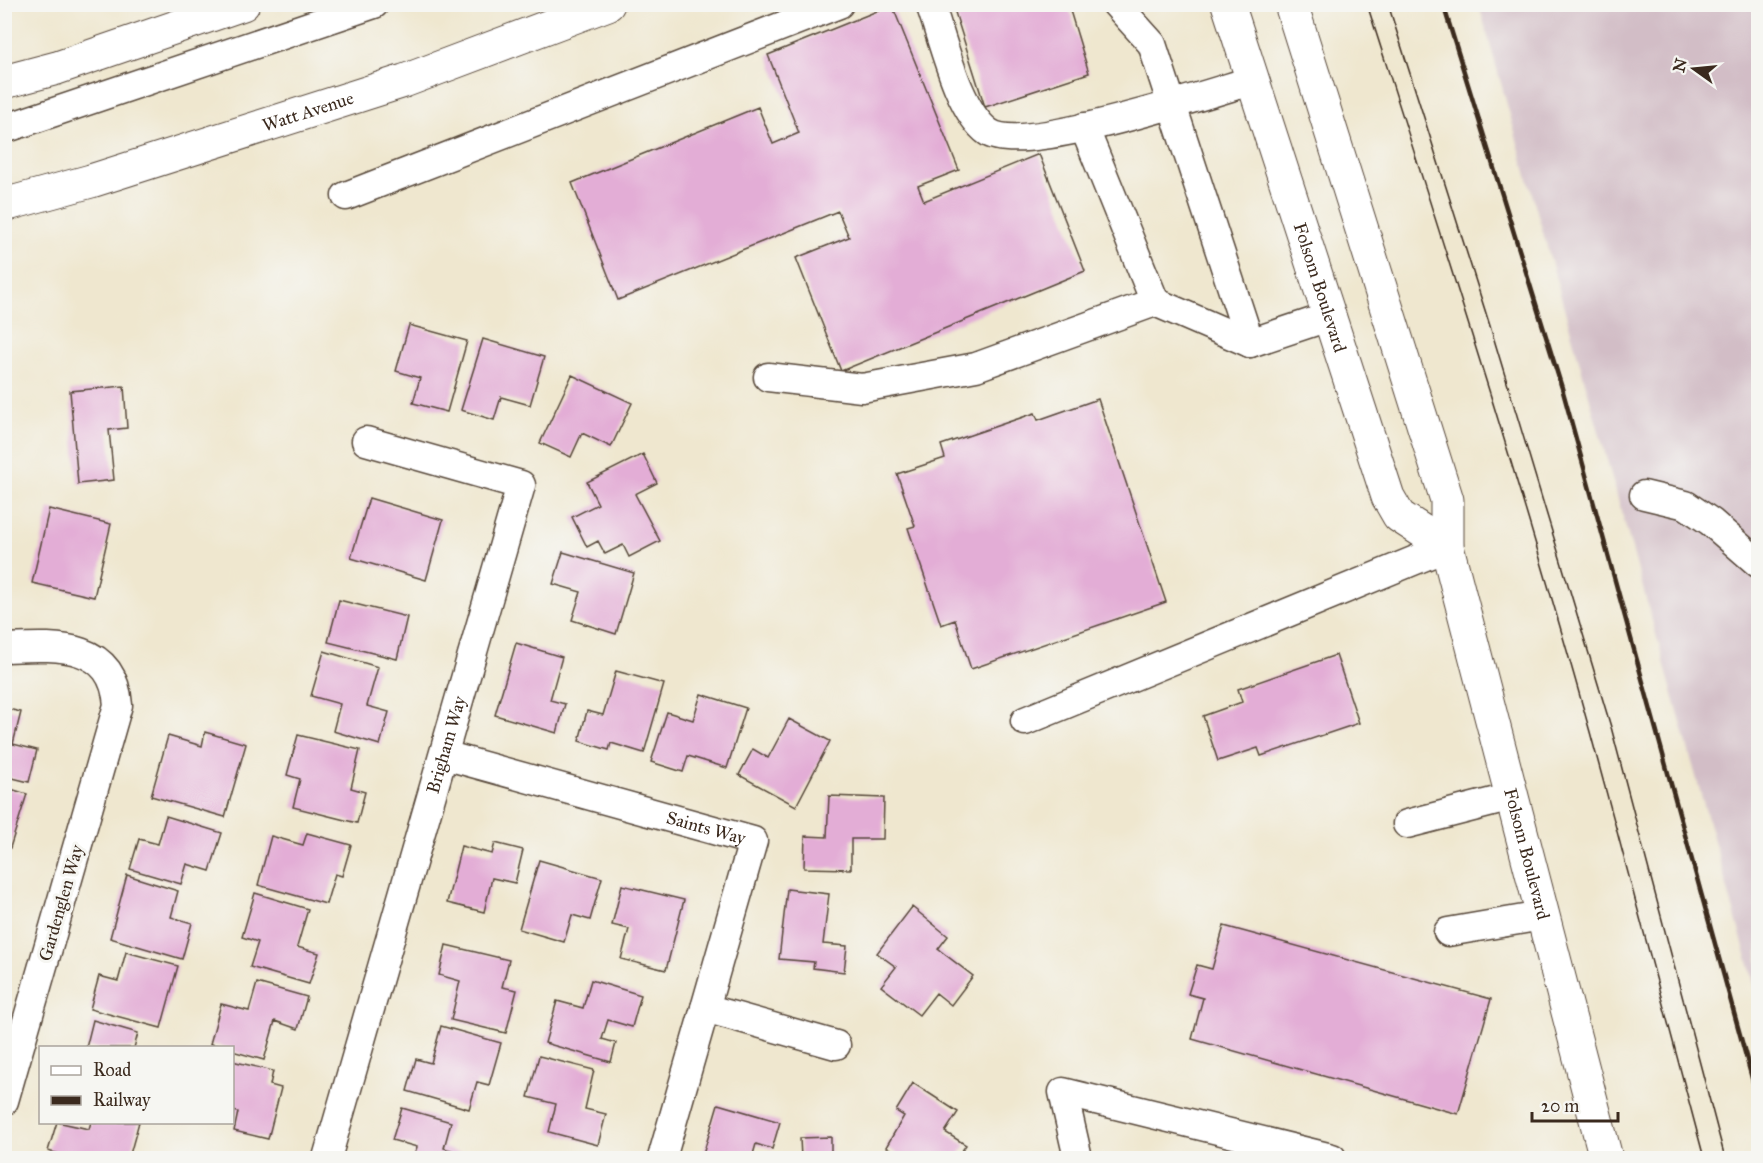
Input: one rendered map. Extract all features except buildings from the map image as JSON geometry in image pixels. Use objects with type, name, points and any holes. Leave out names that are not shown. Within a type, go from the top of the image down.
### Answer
[{"type":"main road","points":[[4,82],[57,68],[243,4]]},
{"type":"main road","name":"Watt Avenue","points":[[4,204],[102,177],[404,81],[608,4]]},
{"type":"main road","name":"Folsom Boulevard","points":[[1228,4],[1388,497],[1399,516],[1417,531],[1447,547]]},
{"type":"main road","name":"Folsom Boulevard","points":[[1291,4],[1447,500],[1447,547],[1606,1158]]},
{"type":"street","points":[[4,129],[374,4]]},
{"type":"street","points":[[346,196],[839,4]]},
{"type":"street","points":[[930,4],[968,110],[989,133],[1015,138],[1047,136],[1254,80]]},
{"type":"street","points":[[1116,4],[1152,44],[1250,343]]},
{"type":"street","points":[[1083,127],[1155,302]]},
{"type":"street","points":[[768,377],[862,388],[976,367],[1155,302],[1250,343],[1331,316]]},
{"type":"street","name":"Brigham Way","points":[[327,1158],[521,485],[366,441]]},
{"type":"street","points":[[1644,495],[1686,505],[1711,522],[1758,563]]},
{"type":"street","points":[[1025,721],[1447,547]]},
{"type":"street","name":"Gardenglen Way","points":[[4,648],[77,650],[94,657],[108,670],[117,687],[118,705],[4,1101]]},
{"type":"street","name":"Saints Way","points":[[444,755],[753,841],[662,1158]]},
{"type":"street","points":[[1407,824],[1512,797]]},
{"type":"street","points":[[1448,932],[1542,916]]},
{"type":"street","points":[[705,1008],[836,1045]]},
{"type":"street","points":[[1078,1158],[1063,1092],[1332,1158]]},
{"type":"shaded area","points":[[1479,5],[1758,5],[1758,997]]},
{"type":"tram line","points":[[1367,4],[1482,367],[1564,641],[1605,785],[1704,1158]]},
{"type":"tram line","points":[[1388,4],[1490,326],[1611,727],[1725,1158]]},
{"type":"railway","points":[[1443,4],[1562,388],[1758,1100]]}]
